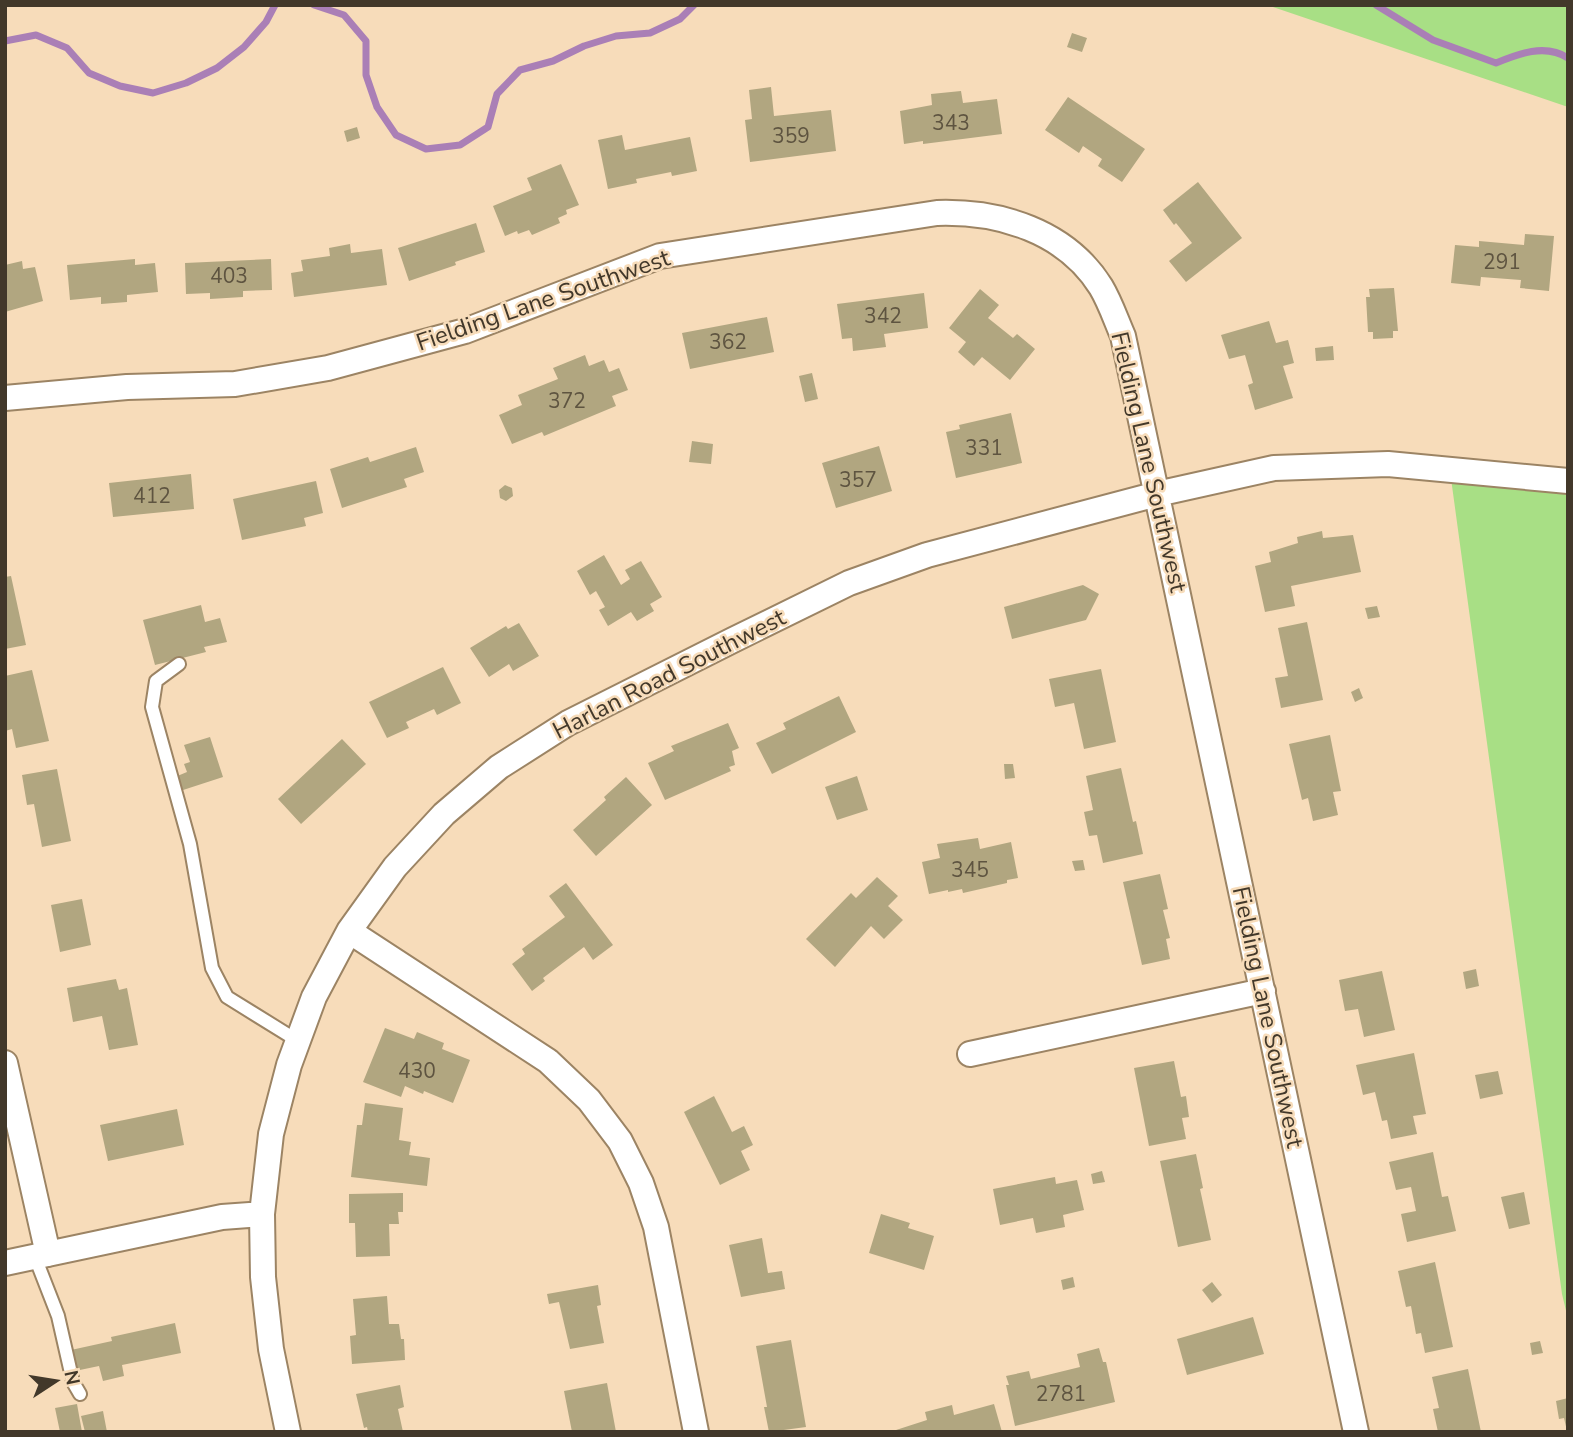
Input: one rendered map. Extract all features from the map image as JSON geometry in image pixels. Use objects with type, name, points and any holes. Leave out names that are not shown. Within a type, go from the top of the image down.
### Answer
[{"type":"street","name":"Fielding Lane Southwest","points":[[5,398],[127,387],[235,384],[328,368],[466,331],[660,256],[937,213],[967,212],[1007,219],[1045,235],[1074,256],[1101,286],[1124,336],[1356,1432]]},
{"type":"street","name":"Harlan Road Southwest","points":[[288,1432],[271,1349],[265,1301],[262,1214],[271,1134],[289,1065],[314,997],[349,931],[395,867],[444,814],[499,767],[568,723],[849,583],[927,555],[1157,494],[1275,468],[1388,464],[1568,481]]},
{"type":"street","points":[[349,931],[548,1061],[589,1100],[620,1141],[641,1183],[656,1227],[696,1432]]},
{"type":"street","points":[[970,1054],[1263,991]]},
{"type":"street","points":[[5,1063],[41,1255]]},
{"type":"street","points":[[5,1263],[222,1217],[262,1214]]},
{"type":"lane","points":[[179,664],[156,681],[152,707],[190,844],[212,968],[227,997],[298,1041]]},
{"type":"lane","points":[[41,1255],[73,1382],[80,1394]]},
{"type":"green space","points":[[1267,5],[1568,5],[1568,107]]},
{"type":"green space","points":[[1450,471],[1568,482],[1568,1319],[1562,1294]]},
{"type":"building","points":[[1072,33],[1087,38],[1082,52],[1067,47]]},
{"type":"building","points":[[771,87],[774,116],[831,110],[836,151],[750,162],[745,120],[752,119],[749,90]]},
{"type":"building","points":[[961,91],[963,103],[997,99],[1002,134],[904,144],[900,111],[932,105],[931,94]]},
{"type":"building","points":[[1068,97],[1145,149],[1122,182],[1098,166],[1102,159],[1083,146],[1079,153],[1045,130]]},
{"type":"building","points":[[357,127],[360,138],[347,142],[344,131]]},
{"type":"building","points":[[622,135],[625,150],[690,137],[697,171],[672,176],[671,172],[636,179],[637,183],[608,189],[598,140]]},
{"type":"building","points":[[561,164],[579,205],[566,210],[567,214],[558,218],[560,223],[532,235],[529,230],[505,236],[493,206],[532,190],[527,178]]},
{"type":"building","points":[[1198,182],[1242,238],[1186,282],[1169,261],[1192,243],[1163,210]]},
{"type":"building","points":[[476,223],[485,252],[409,281],[398,248]]},
{"type":"building","points":[[1525,234],[1554,236],[1549,291],[1520,288],[1521,280],[1481,277],[1480,286],[1451,283],[1455,245],[1479,247],[1479,241],[1524,245]]},
{"type":"building","points":[[350,244],[351,253],[382,249],[387,285],[294,297],[291,273],[303,271],[301,260],[330,256],[329,248]]},
{"type":"building","points":[[135,259],[135,265],[155,263],[158,292],[127,295],[127,302],[101,304],[101,297],[70,300],[67,265]]},
{"type":"building","points":[[271,259],[272,290],[243,291],[243,297],[210,299],[210,293],[186,294],[185,263]]},
{"type":"building","points":[[22,261],[23,269],[35,267],[43,301],[5,312],[5,265]]},
{"type":"building","points":[[1394,288],[1398,331],[1393,331],[1393,338],[1373,339],[1373,332],[1368,332],[1366,297],[1370,297],[1369,289]]},
{"type":"building","points":[[980,289],[999,305],[988,318],[1013,338],[1017,334],[1035,349],[1010,380],[982,357],[974,366],[958,352],[966,342],[949,328]]},
{"type":"building","points":[[924,293],[928,328],[884,334],[886,347],[853,351],[852,338],[842,339],[837,304]]},
{"type":"building","points":[[767,317],[774,352],[690,369],[682,333]]},
{"type":"building","points":[[1269,321],[1276,343],[1288,340],[1294,363],[1283,366],[1293,398],[1255,410],[1248,385],[1253,383],[1245,355],[1229,359],[1221,335]]},
{"type":"building","points":[[1333,346],[1334,360],[1316,361],[1315,348]]},
{"type":"building","points":[[585,355],[589,366],[604,360],[609,372],[619,368],[628,390],[612,396],[616,406],[544,436],[542,432],[512,444],[499,415],[522,405],[518,395],[558,379],[553,368]]},
{"type":"building","points":[[812,373],[818,399],[805,402],[799,376]]},
{"type":"building","points":[[1011,413],[1022,463],[956,478],[946,432],[960,429],[959,425]]},
{"type":"building","points":[[692,441],[713,444],[711,464],[689,462]]},
{"type":"building","points":[[879,446],[892,491],[836,508],[822,463]]},
{"type":"building","points":[[416,447],[424,472],[404,479],[407,487],[342,508],[330,469],[368,457],[370,462]]},
{"type":"building","points":[[191,474],[194,509],[113,517],[109,483]]},
{"type":"building","points":[[316,481],[323,513],[304,518],[306,526],[242,540],[233,499]]},
{"type":"building","points":[[505,485],[512,488],[513,496],[506,501],[500,498],[499,490]]},
{"type":"building","points":[[1322,531],[1323,538],[1353,535],[1361,572],[1291,586],[1295,606],[1265,612],[1255,566],[1271,562],[1269,552],[1298,543],[1297,537]]},
{"type":"building","points":[[604,555],[621,585],[630,579],[625,570],[641,561],[662,597],[650,604],[654,611],[637,621],[631,612],[608,626],[599,610],[605,607],[596,591],[590,595],[577,571]]},
{"type":"building","points":[[11,576],[26,645],[5,649],[5,577]]},
{"type":"building","points":[[1083,585],[1099,594],[1086,620],[1012,639],[1004,607]]},
{"type":"building","points":[[201,605],[205,622],[220,618],[227,642],[204,647],[206,652],[155,665],[143,620]]},
{"type":"building","points":[[1377,606],[1380,617],[1368,619],[1365,608]]},
{"type":"building","points":[[1307,622],[1323,700],[1281,708],[1275,678],[1288,676],[1278,628]]},
{"type":"building","points":[[519,623],[539,656],[513,671],[509,664],[489,677],[470,648],[506,626],[508,629]]},
{"type":"building","points":[[443,667],[461,703],[437,715],[434,709],[406,722],[409,728],[387,738],[369,702]]},
{"type":"building","points":[[1101,669],[1116,742],[1084,749],[1074,703],[1055,707],[1049,679]]},
{"type":"building","points":[[32,670],[49,741],[16,748],[12,729],[5,731],[5,676]]},
{"type":"building","points":[[1359,688],[1363,698],[1355,702],[1351,692]]},
{"type":"building","points":[[839,696],[856,732],[772,774],[756,743],[786,729],[783,723]]},
{"type":"building","points":[[728,723],[739,748],[732,751],[735,765],[729,767],[731,771],[665,800],[648,763],[674,751],[671,746]]},
{"type":"building","points":[[1330,735],[1341,791],[1333,792],[1338,815],[1313,821],[1308,798],[1302,800],[1289,744]]},
{"type":"building","points":[[210,737],[223,777],[180,791],[175,777],[187,772],[184,764],[190,762],[184,745]]},
{"type":"building","points":[[342,739],[366,764],[301,824],[278,799]]},
{"type":"building","points":[[1004,764],[1013,764],[1015,778],[1005,779]]},
{"type":"building","points":[[1121,768],[1143,854],[1103,863],[1097,835],[1089,836],[1084,812],[1093,810],[1086,776]]},
{"type":"building","points":[[57,769],[71,841],[42,847],[34,804],[27,805],[22,775]]},
{"type":"building","points":[[857,776],[868,810],[837,820],[825,787]]},
{"type":"building","points":[[626,777],[652,805],[596,856],[573,830],[606,800],[604,797]]},
{"type":"building","points":[[978,838],[980,849],[1011,842],[1018,878],[963,893],[962,889],[929,894],[922,862],[940,858],[937,844]]},
{"type":"building","points":[[1083,860],[1085,870],[1075,871],[1072,861]]},
{"type":"building","points":[[1160,874],[1168,909],[1163,910],[1170,938],[1166,939],[1170,959],[1142,965],[1123,882]]},
{"type":"building","points":[[877,877],[898,896],[888,906],[903,920],[884,939],[871,926],[835,967],[806,939],[851,893],[856,898]]},
{"type":"building","points":[[566,883],[613,945],[593,960],[584,947],[543,978],[545,981],[532,991],[512,964],[525,954],[522,949],[565,917],[549,896]]},
{"type":"building","points":[[82,899],[91,945],[60,952],[51,905]]},
{"type":"building","points":[[1476,969],[1479,986],[1466,989],[1463,972]]},
{"type":"building","points":[[1382,971],[1395,1030],[1364,1037],[1358,1009],[1345,1011],[1339,980]]},
{"type":"building","points":[[116,979],[119,990],[127,988],[138,1045],[109,1050],[102,1016],[73,1022],[67,988]]},
{"type":"building","points":[[385,1028],[414,1039],[417,1032],[444,1043],[442,1049],[470,1060],[453,1103],[405,1086],[401,1097],[363,1082]]},
{"type":"building","points":[[1414,1053],[1426,1114],[1413,1116],[1417,1134],[1391,1139],[1387,1120],[1382,1121],[1375,1092],[1363,1095],[1356,1065]]},
{"type":"building","points":[[1174,1061],[1181,1097],[1186,1096],[1189,1117],[1182,1118],[1186,1139],[1149,1146],[1134,1068]]},
{"type":"building","points":[[1498,1071],[1503,1094],[1480,1099],[1475,1075]]},
{"type":"building","points":[[714,1096],[732,1132],[744,1126],[753,1145],[741,1151],[750,1170],[720,1185],[684,1112]]},
{"type":"building","points":[[365,1103],[403,1108],[399,1140],[411,1142],[409,1155],[430,1158],[427,1186],[351,1177],[357,1125],[362,1125]]},
{"type":"building","points":[[177,1109],[184,1145],[108,1161],[100,1125]]},
{"type":"building","points":[[1433,1152],[1442,1197],[1448,1196],[1456,1231],[1407,1242],[1401,1214],[1416,1211],[1411,1187],[1396,1190],[1389,1162]]},
{"type":"building","points":[[1196,1154],[1211,1240],[1178,1247],[1160,1161]]},
{"type":"building","points":[[1102,1171],[1105,1182],[1093,1184],[1091,1174]]},
{"type":"building","points":[[1055,1177],[1056,1184],[1077,1180],[1084,1210],[1063,1215],[1065,1227],[1036,1233],[1033,1218],[1000,1225],[993,1189]]},
{"type":"building","points":[[1524,1192],[1530,1224],[1509,1229],[1501,1197]]},
{"type":"building","points":[[403,1193],[403,1212],[398,1212],[399,1224],[389,1224],[390,1256],[356,1257],[355,1223],[349,1223],[349,1194]]},
{"type":"building","points":[[881,1214],[910,1223],[908,1228],[934,1236],[924,1270],[869,1253]]},
{"type":"building","points":[[762,1238],[768,1273],[782,1271],[785,1289],[741,1297],[729,1245]]},
{"type":"building","points":[[1435,1262],[1453,1347],[1425,1353],[1421,1333],[1416,1334],[1411,1306],[1406,1307],[1398,1271]]},
{"type":"building","points":[[1073,1277],[1075,1287],[1063,1290],[1061,1280]]},
{"type":"building","points":[[1212,1282],[1222,1295],[1212,1303],[1202,1290]]},
{"type":"building","points":[[598,1285],[601,1305],[597,1306],[604,1343],[570,1349],[559,1302],[549,1304],[547,1294]]},
{"type":"building","points":[[387,1296],[389,1324],[399,1324],[401,1339],[404,1339],[405,1360],[352,1364],[350,1336],[356,1335],[353,1299]]},
{"type":"building","points":[[1253,1317],[1264,1354],[1187,1375],[1177,1339]]},
{"type":"building","points":[[175,1323],[181,1353],[122,1365],[124,1376],[103,1381],[99,1366],[75,1371],[71,1350],[112,1341],[111,1337]]},
{"type":"building","points":[[791,1340],[806,1427],[769,1432],[756,1346]]},
{"type":"building","points":[[1540,1341],[1543,1353],[1532,1355],[1530,1343]]},
{"type":"building","points":[[1099,1348],[1103,1362],[1106,1362],[1115,1402],[1015,1426],[1006,1376],[1029,1371],[1031,1379],[1080,1367],[1077,1354]]},
{"type":"building","points":[[1468,1369],[1481,1432],[1438,1432],[1433,1409],[1439,1408],[1432,1377]]},
{"type":"building","points":[[607,1383],[616,1432],[572,1432],[564,1391]]},
{"type":"building","points":[[400,1385],[404,1407],[398,1409],[403,1432],[368,1432],[367,1427],[364,1428],[356,1394]]},
{"type":"building","points":[[1568,1398],[1567,1431],[1564,1418],[1559,1419],[1556,1401]]},
{"type":"building","points":[[77,1404],[82,1432],[60,1432],[55,1408]]},
{"type":"building","points":[[994,1404],[1002,1432],[896,1432],[927,1420],[925,1412],[952,1405],[954,1415]]},
{"type":"building","points":[[103,1411],[107,1432],[85,1432],[81,1416]]},
{"type":"waterway","points":[[5,41],[36,35],[67,48],[89,73],[120,86],[153,93],[186,83],[217,68],[244,47],[266,22],[275,5]]},
{"type":"waterway","points":[[314,5],[344,15],[366,41],[366,75],[377,107],[396,135],[426,149],[460,145],[488,127],[497,94],[520,70],[553,61],[584,46],[616,36],[650,33],[680,19],[694,5]]},
{"type":"waterway","points":[[1376,5],[1433,40],[1496,63],[1541,51],[1550,51],[1568,58]]}]
